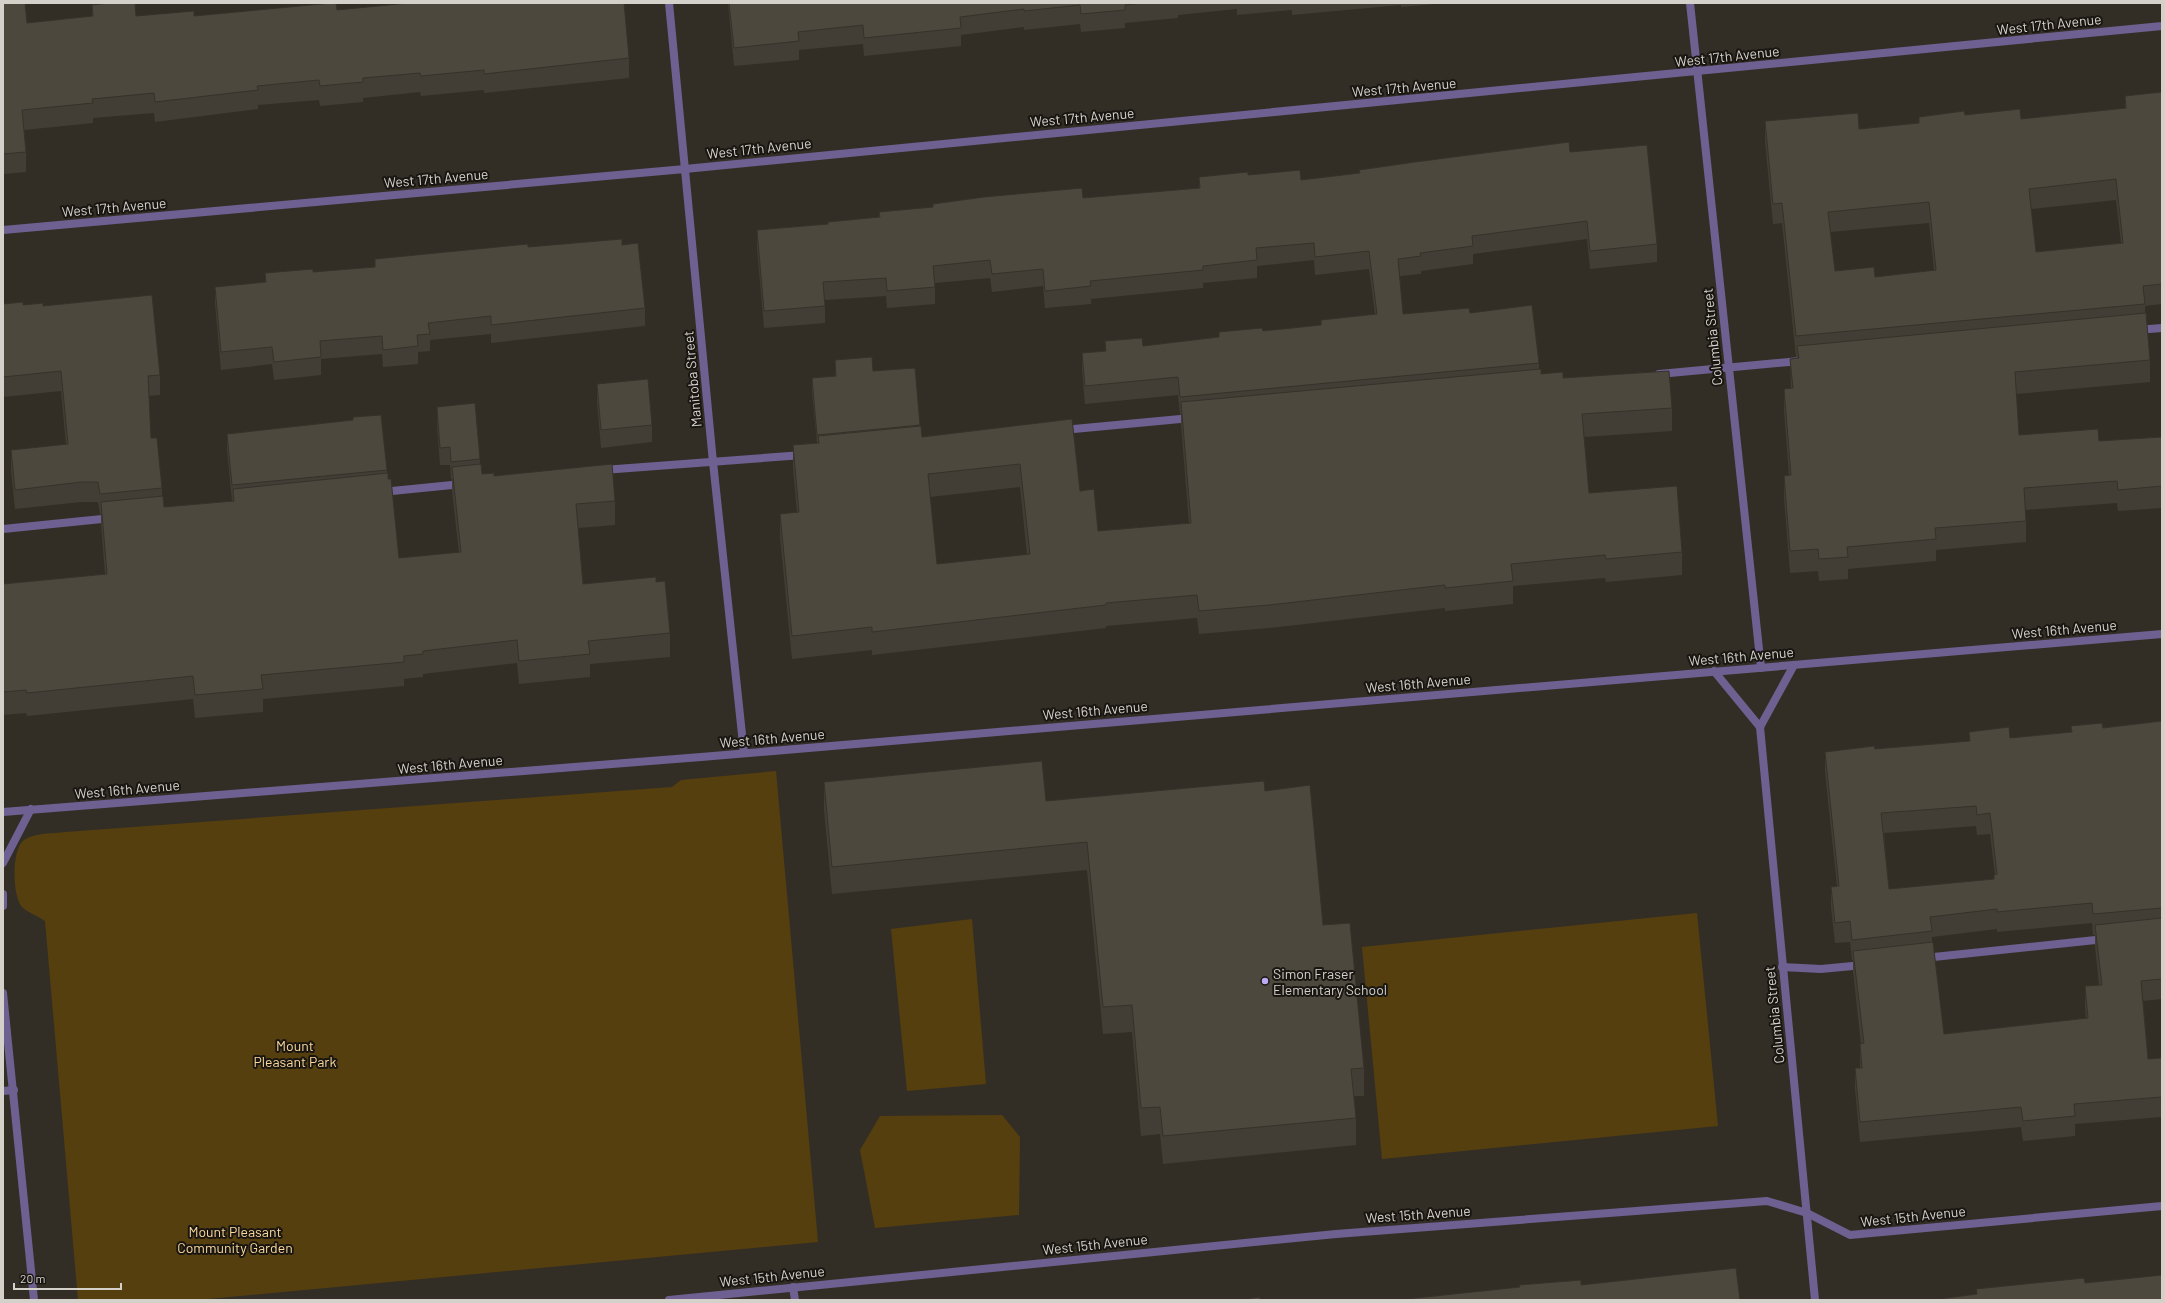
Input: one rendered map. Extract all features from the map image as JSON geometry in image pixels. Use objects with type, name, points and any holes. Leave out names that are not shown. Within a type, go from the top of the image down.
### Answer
[{"type":"street","name":"Manitoba Street","points":[[669,3],[712,462],[744,753]]},
{"type":"street","name":"Columbia Street","points":[[1690,3],[1761,668]]},
{"type":"street","name":"West 17th Avenue","points":[[3,230],[685,169],[2162,26]]},
{"type":"street","points":[[2127,331],[2162,328]]},
{"type":"street","points":[[1652,375],[1808,360]]},
{"type":"street","points":[[1055,431],[1198,417]]},
{"type":"street","points":[[595,471],[808,454]]},
{"type":"street","points":[[374,492],[469,483]]},
{"type":"street","points":[[3,529],[121,517]]},
{"type":"street","name":"West 16th Avenue","points":[[3,812],[744,753],[2162,634]]},
{"type":"street","points":[[1714,671],[1760,727],[1794,665]]},
{"type":"street","name":"Columbia Street","points":[[1760,727],[1815,1300]]},
{"type":"street","points":[[3,863],[30,809]]},
{"type":"street","points":[[3,894],[3,906]]},
{"type":"street","points":[[1916,959],[2114,938]]},
{"type":"street","points":[[1782,967],[1821,969],[1868,964]]},
{"type":"street","points":[[3,994],[14,1090],[34,1300]]},
{"type":"street","points":[[3,1091],[14,1090]]},
{"type":"street","name":"West 15th Avenue","points":[[669,1300],[1336,1234],[1767,1201],[1807,1213],[1850,1235],[2162,1206]]},
{"type":"street","points":[[793,1287],[794,1300]]},
{"type":"green space","name":"Mount Pleasant Park","points":[[776,771],[818,1242],[197,1300],[78,1300],[45,921],[23,908],[19,903],[15,884],[14,874],[17,853],[24,840],[39,834],[50,833],[672,787],[681,780]]},
{"type":"green space","points":[[1697,913],[1718,1126],[1382,1159],[1362,947]]},
{"type":"green space","points":[[972,919],[986,1084],[907,1091],[891,929]]},
{"type":"green space","points":[[1002,1115],[1020,1137],[1019,1215],[875,1228],[860,1150],[880,1116]]},
{"type":"building","points":[[3,3],[25,3],[27,23],[93,16],[92,5],[110,3],[135,3],[136,16],[194,11],[194,16],[332,3],[336,3],[337,10],[409,3],[624,3],[629,58],[484,74],[484,70],[421,76],[420,73],[363,78],[363,82],[320,86],[319,80],[257,86],[258,90],[155,102],[154,93],[92,99],[93,103],[22,110],[26,152],[3,154]]},
{"type":"building","points":[[729,3],[1144,3],[1125,5],[1125,10],[1081,14],[1080,5],[1024,11],[1024,9],[960,17],[961,28],[864,38],[863,25],[798,32],[799,41],[734,48]]},
{"type":"building","points":[[2162,92],[2162,284],[2143,286],[2145,304],[1796,336],[1782,203],[1773,204],[1765,121],[1858,113],[1859,129],[1919,123],[1919,117],[1964,111],[1965,115],[2020,109],[2021,119],[2126,108],[2125,96]],"holes":[[[2116,179],[2123,243],[2036,252],[2029,189]],[[1929,202],[1936,270],[1875,277],[1874,267],[1835,271],[1828,212]]]},
{"type":"building","points":[[1569,142],[1570,152],[1647,145],[1657,244],[1590,251],[1587,221],[1472,236],[1473,246],[1420,253],[1421,256],[1398,259],[1403,314],[1469,308],[1470,313],[1532,305],[1539,363],[1180,397],[1178,377],[1085,386],[1082,353],[1106,351],[1105,341],[1142,338],[1143,346],[1219,337],[1219,332],[1262,328],[1263,331],[1321,325],[1321,320],[1377,314],[1369,251],[1315,257],[1314,243],[1256,248],[1257,260],[1203,266],[1203,270],[1090,281],[1091,286],[1045,291],[1043,269],[992,274],[990,260],[933,266],[935,287],[887,291],[886,278],[823,282],[825,306],[764,311],[757,230],[828,224],[828,222],[880,217],[879,212],[933,207],[933,204],[984,197],[1082,188],[1083,198],[1200,188],[1199,177],[1248,172],[1248,175],[1300,170],[1301,180],[1360,173],[1359,170],[1415,162]]},
{"type":"building","points":[[622,239],[622,245],[638,243],[645,308],[491,325],[491,316],[428,323],[430,334],[417,335],[418,346],[383,350],[382,336],[320,341],[321,357],[274,362],[272,347],[221,352],[215,287],[266,282],[265,273],[313,269],[313,272],[375,267],[375,259],[528,244],[528,247]]},
{"type":"building","points":[[152,295],[160,375],[148,376],[151,438],[157,438],[162,488],[100,494],[98,482],[81,482],[15,490],[11,450],[68,444],[61,371],[3,377],[3,304],[23,302],[23,305],[43,303],[43,306]]},
{"type":"building","points":[[2146,313],[2150,360],[2015,372],[2019,435],[2098,429],[2099,441],[2162,437],[2162,486],[2118,490],[2117,481],[2024,488],[2026,521],[1935,528],[1936,539],[1847,547],[1848,557],[1819,559],[1818,549],[1790,551],[1784,476],[1791,475],[1784,389],[1793,388],[1790,359],[1799,358],[1797,346]]},
{"type":"building","points":[[872,357],[873,371],[915,368],[920,425],[817,435],[812,378],[836,376],[835,360]]},
{"type":"building","points":[[1541,369],[1541,374],[1563,372],[1563,378],[1669,371],[1672,408],[1582,414],[1589,493],[1677,486],[1682,552],[1606,559],[1605,555],[1511,564],[1513,581],[1445,588],[1445,585],[1269,605],[1199,611],[1197,595],[1106,603],[1106,605],[872,632],[872,627],[792,636],[780,514],[799,512],[793,445],[819,443],[818,436],[921,426],[922,437],[1072,419],[1080,491],[1094,489],[1098,531],[1191,523],[1181,402]],"holes":[[[1020,464],[1030,554],[937,564],[928,474]]]},
{"type":"building","points":[[648,379],[652,425],[601,430],[597,384]]},
{"type":"building","points":[[475,403],[480,459],[451,462],[450,447],[440,448],[437,407]]},
{"type":"building","points":[[381,415],[387,470],[232,485],[227,434],[353,420],[353,417]]},
{"type":"building","points":[[481,464],[482,474],[494,473],[494,476],[612,464],[615,501],[576,504],[583,584],[656,577],[656,582],[665,581],[670,633],[588,641],[590,654],[519,661],[517,640],[423,651],[423,654],[404,656],[404,662],[261,675],[263,689],[195,695],[193,676],[27,693],[26,690],[3,692],[3,584],[107,574],[101,502],[163,496],[164,507],[234,501],[233,489],[388,473],[388,479],[391,479],[399,558],[461,552],[452,467]]},
{"type":"building","points":[[2162,721],[2162,908],[2093,914],[2092,903],[1997,912],[1997,909],[1930,917],[1932,931],[1852,940],[1850,921],[1835,923],[1831,887],[1839,886],[1825,752],[1874,746],[1875,749],[1970,741],[1969,732],[2009,727],[2010,738],[2072,732],[2071,726],[2102,723],[2103,728]],"holes":[[[1976,806],[1977,815],[1990,813],[1997,874],[1994,875],[1994,879],[1889,889],[1881,813]]]},
{"type":"building","points":[[1042,761],[1046,801],[1264,781],[1265,791],[1310,785],[1323,925],[1350,923],[1364,1068],[1351,1069],[1356,1118],[1163,1136],[1160,1107],[1141,1108],[1132,1005],[1103,1007],[1087,842],[832,867],[824,782]]},
{"type":"building","points":[[2162,918],[2162,979],[2141,981],[2148,1059],[2162,1058],[2162,1097],[2074,1104],[2075,1116],[2023,1121],[2021,1107],[1860,1122],[1855,1068],[1862,1068],[1860,1044],[1864,1043],[1853,951],[1933,942],[1944,1034],[2088,1018],[2085,986],[2102,985],[2095,925]]},
{"type":"building","points":[[1736,1268],[1740,1300],[1397,1300],[1520,1287],[1519,1285],[1581,1280],[1581,1285]]},
{"type":"building","points":[[2162,1275],[2162,1300],[1932,1300],[1977,1294],[1976,1289],[2084,1278],[2085,1283]]},
{"type":"building","points":[[1260,1297],[1260,1300],[1239,1300]]},
{"type":"place","name":"Simon Fraser Elementary School","points":[[1265,981]]},
{"type":"park label","name":"Mount Pleasant Community Garden","points":[[235,1240]]}]
